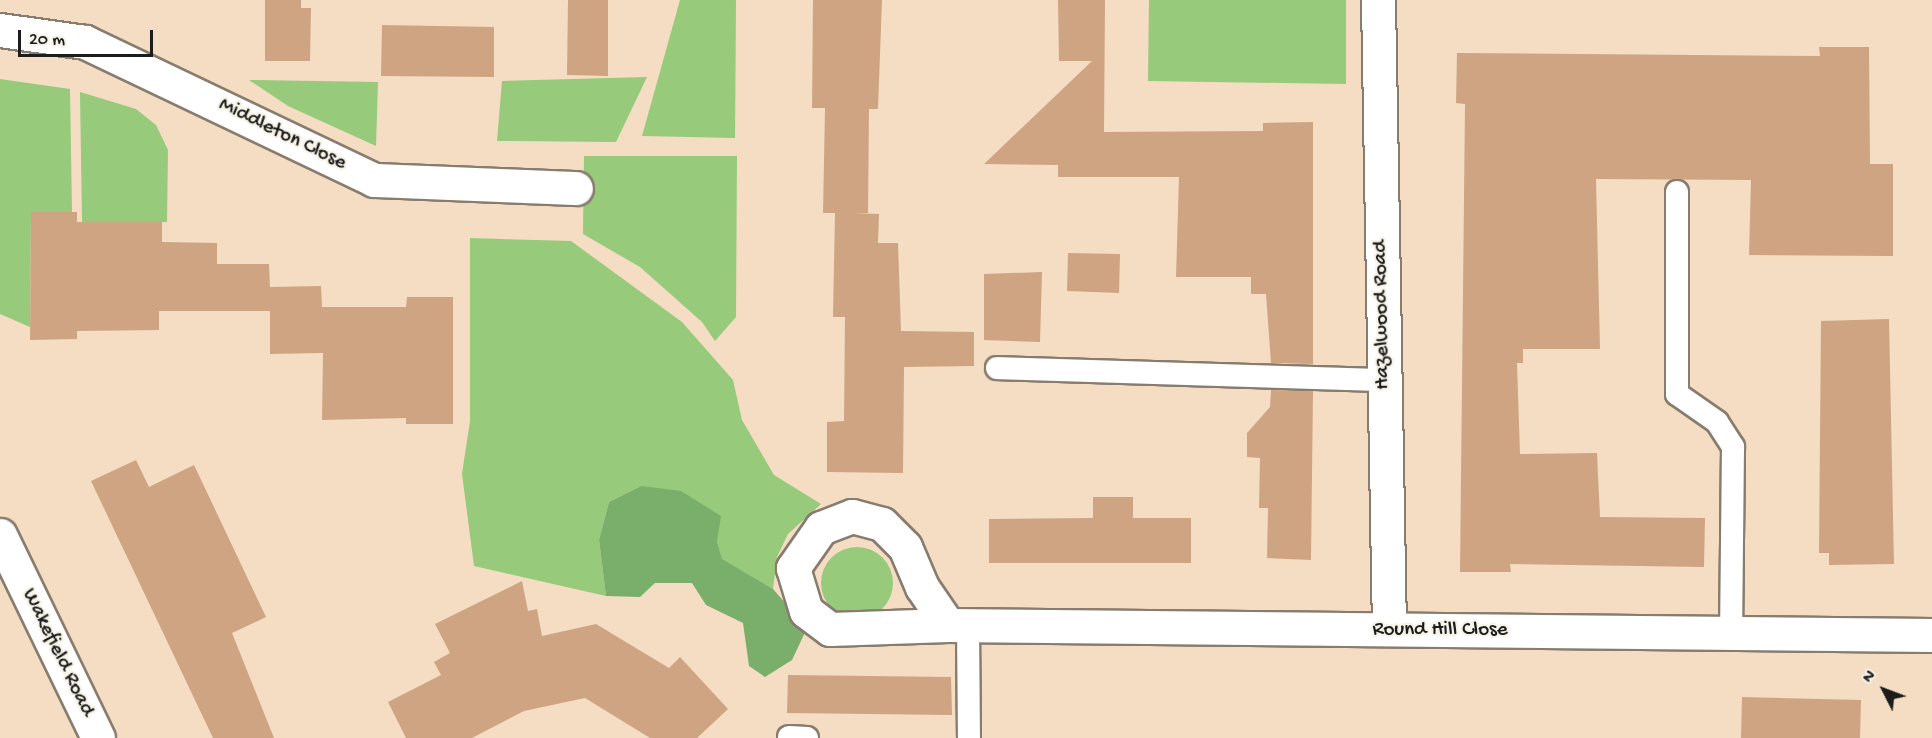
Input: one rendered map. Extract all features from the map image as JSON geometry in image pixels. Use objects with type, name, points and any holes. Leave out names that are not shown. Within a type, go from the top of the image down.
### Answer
[{"type":"street","name":"Hazelwood Road","points":[[1378,0],[1389,629]]},
{"type":"street","name":"Middleton Close","points":[[0,30],[85,42],[374,180],[576,188]]},
{"type":"street","name":"Round Hill Close","points":[[958,626],[922,587],[905,547],[882,524],[852,516],[821,528],[794,568],[806,611],[830,629],[958,626],[1346,633],[1389,629],[1932,635]]},
{"type":"street","name":"Wakefield Road","points":[[0,535],[98,738]]},
{"type":"lane","points":[[1677,192],[1677,394],[1717,422],[1732,447],[1731,633]]},
{"type":"lane","points":[[997,368],[1175,371],[1193,378],[1384,380]]},
{"type":"lane","points":[[958,626],[969,738]]},
{"type":"green space","points":[[680,0],[736,0],[735,138],[642,136]]},
{"type":"green space","points":[[1149,0],[1346,0],[1346,84],[1148,81]]},
{"type":"green space","points":[[647,77],[616,142],[497,141],[502,81]]},
{"type":"green space","points":[[0,79],[70,89],[72,212],[31,212],[30,327],[0,314]]},
{"type":"green space","points":[[249,80],[378,82],[376,146],[288,106]]},
{"type":"green space","points":[[80,92],[136,109],[156,125],[168,150],[167,222],[82,222]]},
{"type":"green space","points":[[584,156],[737,156],[736,317],[715,341],[702,322],[640,267],[583,234]]},
{"type":"green space","points":[[470,238],[571,241],[682,322],[733,380],[742,420],[774,475],[821,504],[788,534],[777,557],[773,589],[722,560],[717,541],[641,486],[609,502],[599,540],[606,596],[474,566],[462,474],[470,421]]},
{"type":"green space","points":[[641,486],[681,491],[721,516],[717,541],[722,559],[773,589],[807,628],[792,660],[765,677],[749,666],[743,623],[706,605],[692,583],[655,583],[640,597],[606,596],[599,540],[609,502]]},
{"type":"green space","points":[[857,547],[877,553],[887,563],[893,583],[887,603],[877,613],[857,619],[837,613],[827,603],[821,583],[827,563],[837,553]]},
{"type":"building","points":[[265,0],[301,0],[301,8],[311,8],[310,61],[265,61]]},
{"type":"building","points":[[568,0],[608,0],[608,76],[567,75]]},
{"type":"building","points":[[813,0],[882,0],[878,109],[869,109],[868,213],[854,213],[879,214],[878,243],[898,243],[901,331],[974,332],[974,366],[904,367],[903,473],[827,472],[827,422],[844,421],[845,317],[833,317],[835,213],[823,213],[825,108],[812,108]]},
{"type":"building","points":[[1058,0],[1105,0],[1104,132],[1263,131],[1263,123],[1313,122],[1313,364],[1271,363],[1266,294],[1251,294],[1251,277],[1176,277],[1179,177],[1058,177],[1058,165],[984,164],[1092,61],[1059,61]]},
{"type":"building","points":[[382,25],[494,27],[494,77],[381,76]]},
{"type":"building","points":[[1819,47],[1869,47],[1870,164],[1893,164],[1893,256],[1749,255],[1751,180],[1596,179],[1600,349],[1523,349],[1523,363],[1517,363],[1520,454],[1597,453],[1600,517],[1705,518],[1704,567],[1510,564],[1511,572],[1460,572],[1465,104],[1456,103],[1457,53],[1820,56]]},
{"type":"building","points":[[31,212],[77,212],[77,222],[162,222],[162,242],[217,243],[217,264],[269,264],[270,287],[321,286],[322,307],[406,307],[407,297],[453,297],[453,424],[406,424],[406,418],[322,420],[323,353],[270,354],[270,311],[159,311],[159,330],[77,331],[77,339],[30,340]]},
{"type":"building","points":[[1068,253],[1120,254],[1119,293],[1067,291]]},
{"type":"building","points":[[1042,272],[1040,342],[984,340],[984,274]]},
{"type":"building","points":[[1889,319],[1894,564],[1829,565],[1829,553],[1819,553],[1821,321]]},
{"type":"building","points":[[1271,390],[1313,391],[1311,560],[1267,558],[1268,508],[1259,508],[1260,458],[1247,457],[1247,433],[1270,407]]},
{"type":"building","points":[[136,460],[149,487],[194,465],[266,617],[232,633],[274,738],[213,738],[91,481]]},
{"type":"building","points":[[1093,497],[1133,497],[1133,518],[1191,518],[1191,563],[989,563],[989,519],[1093,518]]},
{"type":"building","points":[[522,581],[528,611],[537,609],[542,636],[596,624],[669,668],[680,657],[728,709],[697,738],[650,738],[585,698],[524,711],[472,738],[406,738],[388,702],[441,675],[434,662],[450,653],[435,624]]},
{"type":"building","points":[[788,675],[951,677],[952,715],[787,713]]},
{"type":"building","points":[[1742,697],[1861,700],[1860,738],[1741,738]]}]
